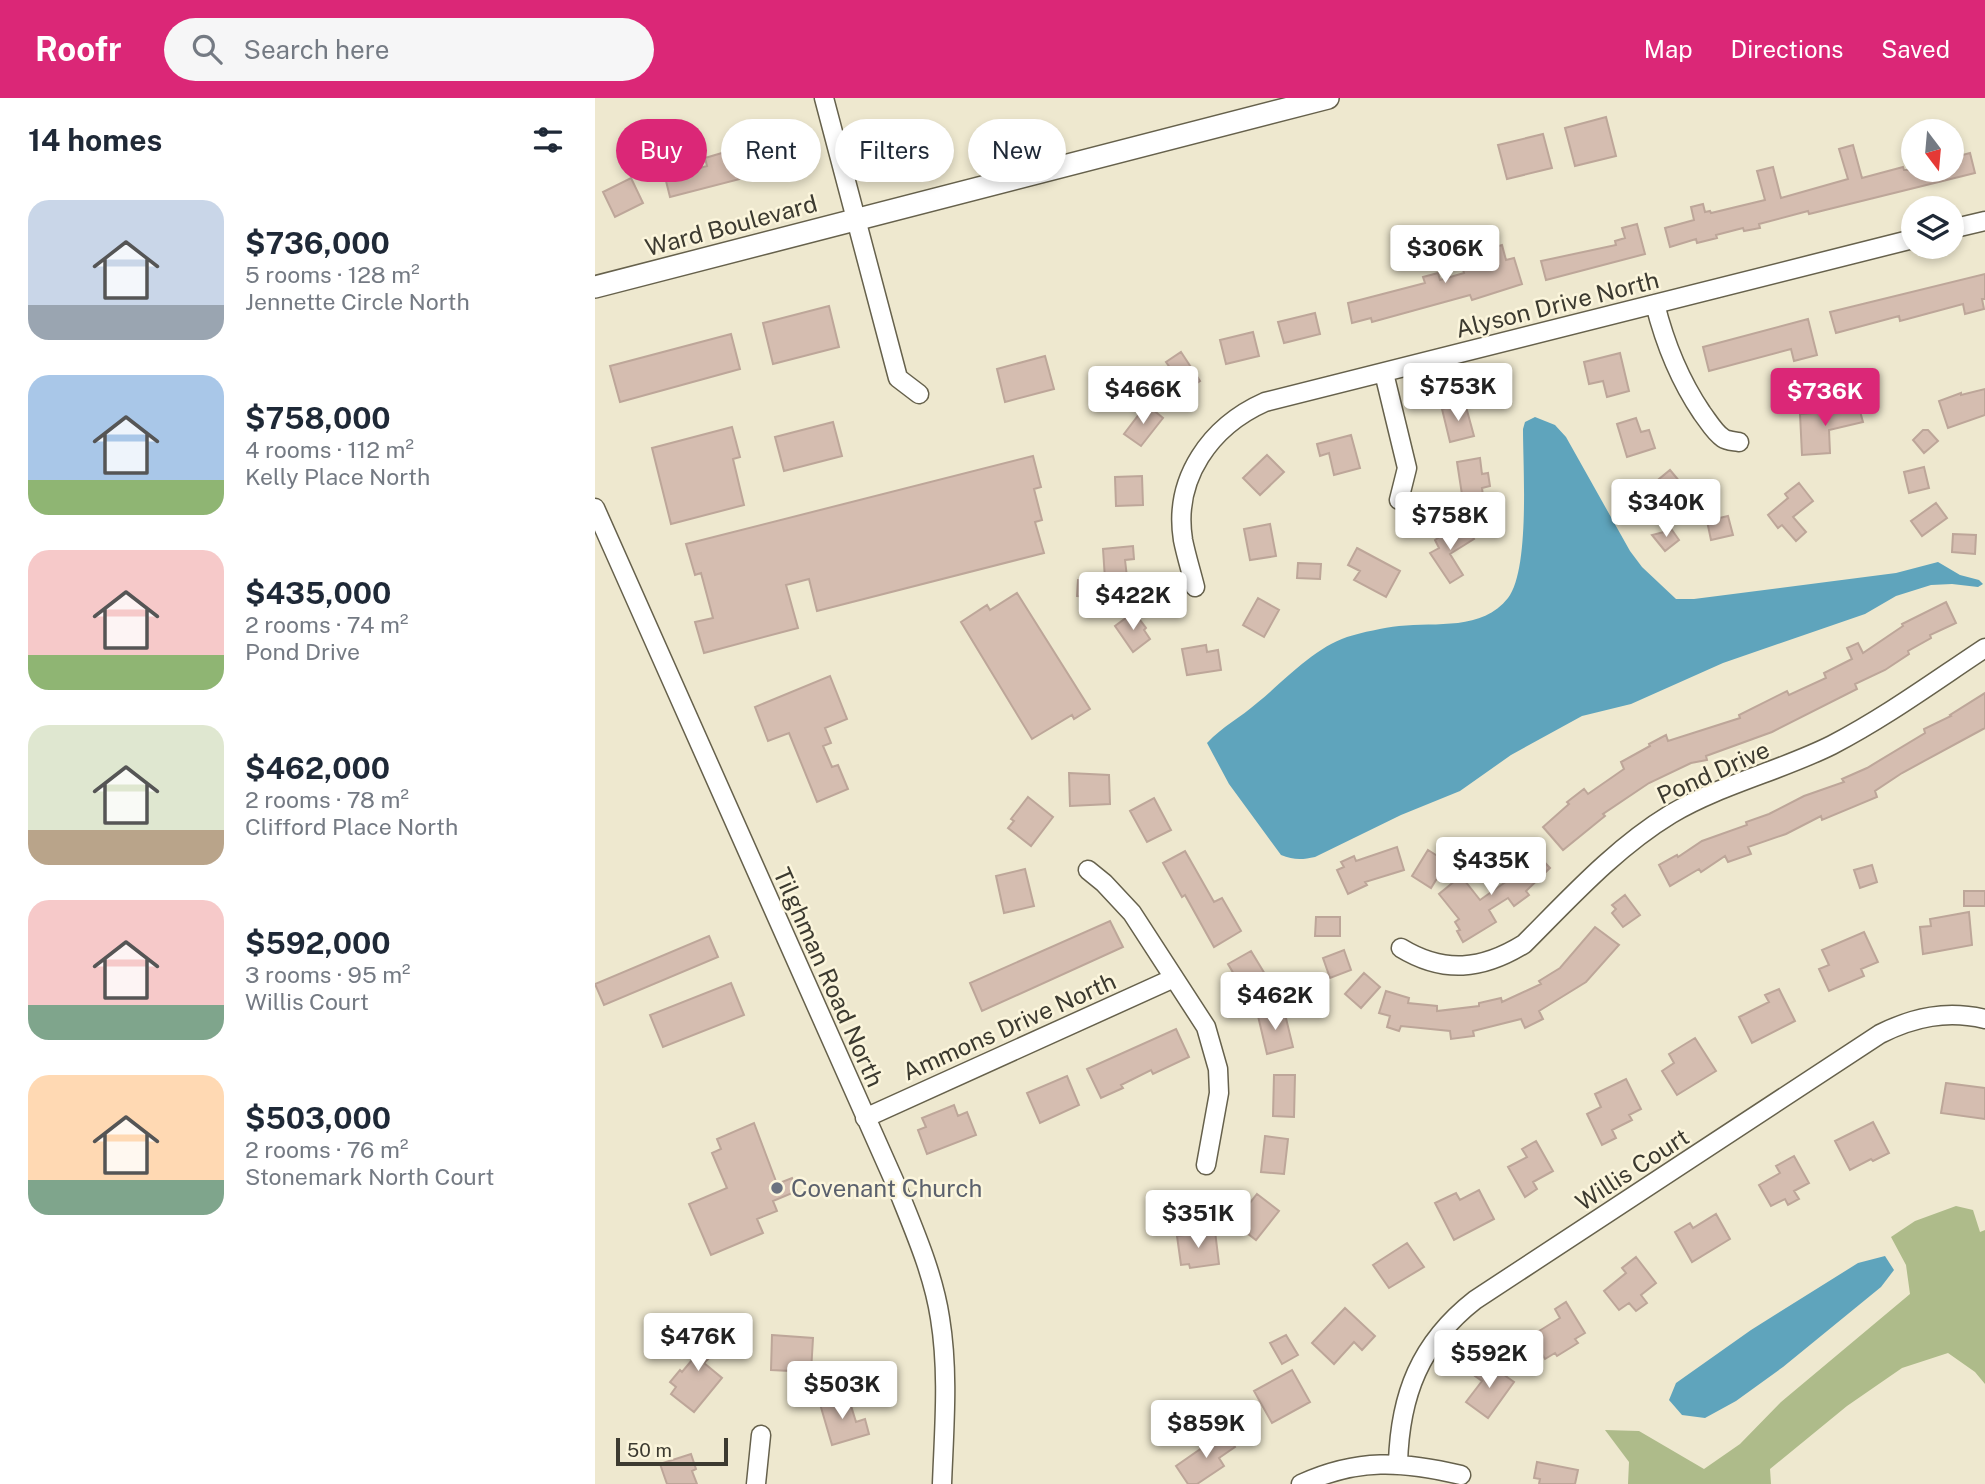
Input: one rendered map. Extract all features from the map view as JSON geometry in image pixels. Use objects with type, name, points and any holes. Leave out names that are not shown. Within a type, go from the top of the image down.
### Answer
[{"type":"main road","name":"Ward Boulevard","points":[[595,288],[1328,98]]},
{"type":"street","points":[[824,98],[898,378],[919,394]]},
{"type":"street","points":[[1964,226],[1985,221]]},
{"type":"street","name":"Alyson Drive North","points":[[1195,587],[1183,539],[1182,517],[1185,492],[1192,469],[1213,437],[1229,422],[1265,402],[1901,242]]},
{"type":"street","points":[[1655,304],[1667,346],[1692,397],[1724,439],[1739,442]]},
{"type":"street","points":[[1384,373],[1407,468],[1399,500]]},
{"type":"street","name":"Tilghman Road North","points":[[595,508],[896,1185],[919,1246],[940,1315],[945,1374],[942,1484]]},
{"type":"street","name":"Pond Drive","points":[[1401,948],[1417,958],[1455,966],[1474,965],[1508,954],[1524,944],[1610,859],[1672,814],[1711,794],[1785,767],[1832,745],[1879,718],[1985,648]]},
{"type":"street","points":[[1088,870],[1104,883],[1132,914],[1206,1027],[1218,1069],[1218,1105],[1206,1165]]},
{"type":"street","name":"Ammons Drive North","points":[[865,1118],[1174,978]]},
{"type":"street","name":"Willis Court","points":[[1398,1463],[1399,1427],[1404,1403],[1415,1375],[1444,1329],[1475,1300],[1880,1034],[1902,1023],[1926,1016],[1950,1014],[1985,1019]]},
{"type":"street","points":[[756,1484],[761,1435]]},
{"type":"street","points":[[1301,1484],[1345,1469],[1398,1463],[1461,1475]]},
{"type":"green space","points":[[1956,1206],[1973,1210],[1980,1232],[1985,1230],[1985,1384],[1975,1372],[1948,1353],[1902,1368],[1847,1406],[1770,1469],[1771,1484],[1628,1484],[1629,1462],[1605,1430],[1639,1431],[1704,1469],[1740,1444],[1781,1402],[1910,1294],[1906,1265],[1891,1237],[1915,1221]]},
{"type":"water","points":[[1535,417],[1555,425],[1566,437],[1630,551],[1642,567],[1676,599],[1694,599],[1896,573],[1938,562],[1983,584],[1978,587],[1931,585],[1896,596],[1865,614],[1723,663],[1631,704],[1582,716],[1511,755],[1460,791],[1401,815],[1315,857],[1298,859],[1281,855],[1229,784],[1207,743],[1299,666],[1335,642],[1386,628],[1458,623],[1485,616],[1497,609],[1508,598],[1520,565],[1524,492],[1523,429],[1525,422]]},
{"type":"water","points":[[1885,1256],[1894,1270],[1881,1287],[1783,1367],[1736,1401],[1705,1418],[1682,1415],[1669,1400],[1676,1383],[1751,1330],[1858,1263]]},
{"type":"building","points":[[1606,117],[1616,156],[1575,166],[1565,128]]},
{"type":"building","points":[[1543,134],[1552,168],[1507,179],[1498,145]]},
{"type":"building","points":[[1853,145],[1862,178],[1901,168],[1901,182],[1939,182],[1809,214],[1808,211],[1759,224],[1760,228],[1744,231],[1743,228],[1716,235],[1717,238],[1697,243],[1696,239],[1670,247],[1665,228],[1694,220],[1691,207],[1703,204],[1705,212],[1711,213],[1765,200],[1757,171],[1773,167],[1781,198],[1848,179],[1839,149]]},
{"type":"building","points":[[721,153],[721,182],[728,182],[670,197],[666,182],[707,182],[707,157]]},
{"type":"building","points":[[1970,153],[1975,173],[1964,176],[1964,155]]},
{"type":"building","points":[[623,182],[633,182],[643,203],[615,217],[603,192]]},
{"type":"building","points":[[1637,224],[1645,254],[1546,280],[1541,261],[1616,245],[1615,241],[1625,238],[1622,228]]},
{"type":"building","points":[[1476,240],[1479,252],[1502,245],[1506,260],[1514,258],[1522,284],[1472,300],[1470,295],[1372,322],[1371,318],[1352,323],[1348,303],[1425,283],[1423,277],[1438,273],[1440,280],[1464,273],[1456,245]]},
{"type":"building","points":[[1985,274],[1985,299],[1982,299],[1984,309],[1965,314],[1963,304],[1900,321],[1899,316],[1836,333],[1830,312]]},
{"type":"building","points":[[829,306],[839,347],[773,364],[763,323]]},
{"type":"building","points":[[1315,313],[1320,334],[1284,343],[1278,322]]},
{"type":"building","points":[[1808,319],[1817,355],[1794,361],[1791,349],[1709,371],[1703,347]]},
{"type":"building","points":[[1253,332],[1259,356],[1226,364],[1220,340]]},
{"type":"building","points":[[731,334],[740,369],[620,402],[610,366]]},
{"type":"building","points":[[1181,352],[1200,381],[1175,398],[1162,379],[1173,372],[1166,362]]},
{"type":"building","points":[[1620,353],[1629,391],[1607,397],[1603,381],[1589,384],[1584,362]]},
{"type":"building","points":[[1045,356],[1054,389],[1005,402],[997,369]]},
{"type":"building","points":[[1985,389],[1985,415],[1948,428],[1939,401],[1961,393]]},
{"type":"building","points":[[1465,403],[1474,436],[1450,442],[1442,409]]},
{"type":"building","points":[[1858,404],[1863,422],[1829,430],[1830,453],[1802,455],[1800,414],[1841,411]]},
{"type":"building","points":[[1143,409],[1149,414],[1152,409],[1163,418],[1141,446],[1124,434]]},
{"type":"building","points":[[1636,418],[1641,432],[1649,430],[1655,448],[1627,457],[1617,424]]},
{"type":"building","points":[[833,422],[842,456],[784,471],[775,437]]},
{"type":"building","points":[[732,427],[740,457],[733,459],[744,505],[671,524],[652,448]]},
{"type":"building","points":[[1923,430],[1928,430],[1938,441],[1924,453],[1913,440]]},
{"type":"building","points":[[1351,435],[1360,468],[1334,475],[1329,453],[1320,456],[1317,444]]},
{"type":"building","points":[[1267,455],[1284,472],[1260,495],[1243,478]]},
{"type":"building","points":[[1033,456],[1041,487],[1034,489],[1042,520],[1035,522],[1044,553],[817,611],[809,579],[786,585],[798,628],[704,653],[695,622],[713,618],[701,573],[695,575],[686,544]]},
{"type":"building","points":[[1480,458],[1482,474],[1488,473],[1490,486],[1482,488],[1485,511],[1465,514],[1457,462]]},
{"type":"building","points":[[1924,467],[1929,488],[1909,493],[1904,472]]},
{"type":"building","points":[[1670,470],[1696,501],[1696,505],[1682,518],[1653,484]]},
{"type":"building","points":[[1142,476],[1143,505],[1116,506],[1115,477]]},
{"type":"building","points":[[1799,483],[1813,501],[1793,517],[1806,532],[1796,541],[1782,525],[1778,528],[1768,515],[1788,498],[1785,494]]},
{"type":"building","points":[[1936,503],[1947,518],[1922,536],[1911,521]]},
{"type":"building","points":[[1728,516],[1733,535],[1711,540],[1707,521]]},
{"type":"building","points":[[1270,524],[1276,556],[1250,560],[1244,529]]},
{"type":"building","points":[[1455,527],[1460,535],[1468,530],[1474,539],[1450,554],[1463,575],[1450,583],[1430,553],[1439,548],[1435,540]]},
{"type":"building","points":[[1672,530],[1679,540],[1665,551],[1652,535]]},
{"type":"building","points":[[1953,534],[1976,535],[1975,554],[1952,552]]},
{"type":"building","points":[[1133,546],[1134,559],[1125,560],[1127,577],[1105,579],[1103,549]]},
{"type":"building","points":[[1357,548],[1400,571],[1386,597],[1354,580],[1360,571],[1348,565]]},
{"type":"building","points":[[1298,563],[1321,564],[1320,579],[1297,578]]},
{"type":"building","points":[[1078,580],[1099,582],[1098,597],[1077,596]]},
{"type":"building","points":[[1017,593],[1090,709],[1074,719],[1072,715],[1032,739],[961,622],[987,605],[990,610]]},
{"type":"building","points":[[1258,598],[1279,610],[1264,637],[1243,625]]},
{"type":"building","points":[[1946,602],[1956,623],[1930,635],[1931,638],[1908,651],[1909,654],[1885,670],[1855,684],[1857,689],[1772,732],[1706,756],[1707,760],[1691,763],[1649,783],[1603,814],[1605,816],[1563,850],[1543,827],[1569,804],[1567,802],[1584,789],[1588,794],[1624,769],[1621,762],[1650,746],[1649,744],[1666,735],[1668,741],[1740,718],[1739,715],[1787,691],[1789,695],[1826,678],[1824,673],[1852,659],[1847,648],[1858,643],[1863,653],[1903,626],[1902,624]]},
{"type":"building","points":[[1134,612],[1146,628],[1144,630],[1150,639],[1133,652],[1115,626]]},
{"type":"building","points":[[1206,645],[1207,652],[1218,650],[1221,670],[1187,675],[1182,649]]},
{"type":"building","points":[[830,676],[847,719],[825,728],[831,743],[823,746],[832,767],[838,765],[848,789],[817,802],[789,733],[768,741],[755,707]]},
{"type":"building","points":[[1985,693],[1985,728],[1902,773],[1875,791],[1877,797],[1822,820],[1821,816],[1786,834],[1748,847],[1751,854],[1728,862],[1725,856],[1701,872],[1699,869],[1670,886],[1659,865],[1677,855],[1678,857],[1702,841],[1747,825],[1746,822],[1769,814],[1804,796],[1844,782],[1842,779],[1867,768],[1925,733],[1924,729],[1951,716]]},
{"type":"building","points":[[1069,773],[1109,775],[1110,804],[1070,806]]},
{"type":"building","points":[[1028,797],[1053,817],[1031,846],[1008,828],[1014,821],[1011,819]]},
{"type":"building","points":[[1154,798],[1171,830],[1147,842],[1130,811]]},
{"type":"building","points":[[1397,847],[1404,870],[1365,882],[1367,885],[1348,894],[1337,870],[1344,867],[1341,862],[1354,856],[1356,861]]},
{"type":"building","points":[[1428,850],[1447,862],[1431,888],[1412,876]]},
{"type":"building","points":[[1533,850],[1550,868],[1526,891],[1529,895],[1514,906],[1508,898],[1489,910],[1496,922],[1463,942],[1455,922],[1459,919],[1439,894],[1461,876],[1480,900],[1521,871],[1516,866]]},
{"type":"building","points":[[1185,851],[1214,902],[1222,898],[1241,931],[1214,947],[1185,895],[1182,897],[1163,863]]},
{"type":"building","points":[[1872,865],[1877,882],[1860,888],[1854,870]]},
{"type":"building","points":[[1025,869],[1034,906],[1004,913],[996,876]]},
{"type":"building","points":[[1964,891],[1985,891],[1985,906],[1964,906]]},
{"type":"building","points":[[1625,895],[1640,915],[1623,927],[1612,913],[1616,909],[1612,905]]},
{"type":"building","points":[[1969,912],[1972,945],[1923,954],[1920,927],[1931,926],[1930,919]]},
{"type":"building","points":[[1316,917],[1340,917],[1340,936],[1315,936]]},
{"type":"building","points":[[1110,921],[1123,947],[982,1011],[970,983]]},
{"type":"building","points":[[1595,927],[1619,945],[1586,982],[1539,1011],[1543,1019],[1525,1028],[1521,1019],[1473,1031],[1474,1036],[1451,1039],[1450,1031],[1401,1026],[1399,1031],[1387,1027],[1390,1016],[1379,1013],[1386,991],[1409,998],[1408,1003],[1437,1006],[1437,1011],[1479,1006],[1479,1003],[1501,998],[1502,1002],[1541,984],[1539,981],[1560,968]]},
{"type":"building","points":[[1864,932],[1878,962],[1861,969],[1864,976],[1829,991],[1819,969],[1829,965],[1822,950]]},
{"type":"building","points":[[709,936],[718,957],[604,1005],[595,984]]},
{"type":"building","points":[[1344,950],[1351,970],[1330,978],[1323,958]]},
{"type":"building","points":[[1251,951],[1271,984],[1248,998],[1228,964]]},
{"type":"building","points":[[1364,973],[1380,987],[1361,1008],[1345,994]]},
{"type":"building","points":[[731,983],[744,1015],[663,1047],[650,1015]]},
{"type":"building","points":[[1779,989],[1795,1021],[1752,1043],[1739,1017],[1769,1002],[1765,995]]},
{"type":"building","points":[[1284,1010],[1293,1047],[1267,1054],[1258,1016]]},
{"type":"building","points":[[1176,1029],[1189,1057],[1153,1074],[1151,1070],[1101,1098],[1087,1069]]},
{"type":"building","points":[[1695,1038],[1716,1071],[1677,1095],[1662,1071],[1674,1063],[1669,1054]]},
{"type":"building","points":[[1274,1075],[1295,1075],[1294,1117],[1273,1116]]},
{"type":"building","points":[[1067,1076],[1079,1105],[1040,1123],[1027,1093]]},
{"type":"building","points":[[1626,1079],[1641,1109],[1629,1115],[1632,1120],[1612,1130],[1616,1138],[1602,1145],[1587,1114],[1601,1107],[1595,1094]]},
{"type":"building","points":[[1946,1083],[1985,1088],[1985,1119],[1941,1113]]},
{"type":"building","points":[[954,1105],[958,1116],[967,1112],[976,1135],[927,1154],[918,1130],[926,1127],[922,1118]]},
{"type":"building","points":[[1873,1122],[1889,1153],[1850,1170],[1835,1141]]},
{"type":"building","name":"Covenant Church","points":[[754,1123],[777,1184],[792,1178],[797,1191],[773,1201],[777,1211],[757,1219],[763,1233],[711,1255],[689,1204],[727,1188],[712,1153],[721,1149],[717,1139]]},
{"type":"building","points":[[1265,1136],[1288,1139],[1284,1174],[1261,1172]]},
{"type":"building","points":[[1536,1141],[1553,1171],[1533,1182],[1537,1189],[1525,1197],[1508,1167],[1527,1157],[1522,1149]]},
{"type":"building","points":[[1794,1156],[1809,1183],[1794,1191],[1799,1199],[1788,1205],[1785,1199],[1771,1206],[1759,1185],[1780,1173],[1776,1166]]},
{"type":"building","points":[[1479,1190],[1494,1219],[1454,1240],[1435,1203],[1456,1193],[1460,1200]]},
{"type":"building","points":[[1257,1194],[1279,1211],[1256,1240],[1234,1223]]},
{"type":"building","points":[[1716,1214],[1730,1239],[1692,1262],[1675,1232],[1690,1223],[1693,1228]]},
{"type":"building","points":[[1215,1231],[1219,1264],[1190,1268],[1189,1264],[1181,1265],[1177,1236]]},
{"type":"building","points":[[1407,1243],[1424,1267],[1389,1288],[1373,1265]]},
{"type":"building","points":[[1636,1257],[1656,1283],[1641,1295],[1647,1303],[1636,1311],[1629,1303],[1619,1310],[1604,1291],[1626,1273],[1622,1268]]},
{"type":"building","points":[[1566,1302],[1585,1333],[1575,1339],[1578,1343],[1557,1356],[1555,1353],[1545,1359],[1531,1336],[1560,1318],[1555,1309]]},
{"type":"building","points":[[1345,1308],[1375,1336],[1362,1350],[1354,1342],[1334,1364],[1312,1343]]},
{"type":"building","points":[[704,1325],[723,1345],[704,1363],[722,1378],[694,1412],[671,1394],[676,1387],[670,1382],[703,1347],[692,1337]]},
{"type":"building","points":[[772,1335],[813,1338],[811,1372],[771,1370]]},
{"type":"building","points":[[1286,1335],[1298,1355],[1282,1364],[1270,1343]]},
{"type":"building","points":[[1486,1362],[1514,1382],[1488,1418],[1466,1402],[1482,1381],[1475,1376]]},
{"type":"building","points":[[1292,1370],[1310,1402],[1272,1423],[1254,1391]]},
{"type":"building","points":[[848,1396],[856,1422],[865,1419],[869,1434],[832,1445],[820,1404]]},
{"type":"building","points":[[1225,1432],[1235,1447],[1219,1458],[1224,1466],[1197,1484],[1188,1484],[1176,1466]]},
{"type":"building","points":[[691,1454],[696,1469],[692,1471],[697,1484],[667,1484],[660,1464]]},
{"type":"building","points":[[1537,1462],[1578,1470],[1575,1484],[1539,1484],[1540,1479],[1534,1478]]},
{"type":"place","name":"Covenant Church","points":[[777,1188]]}]
